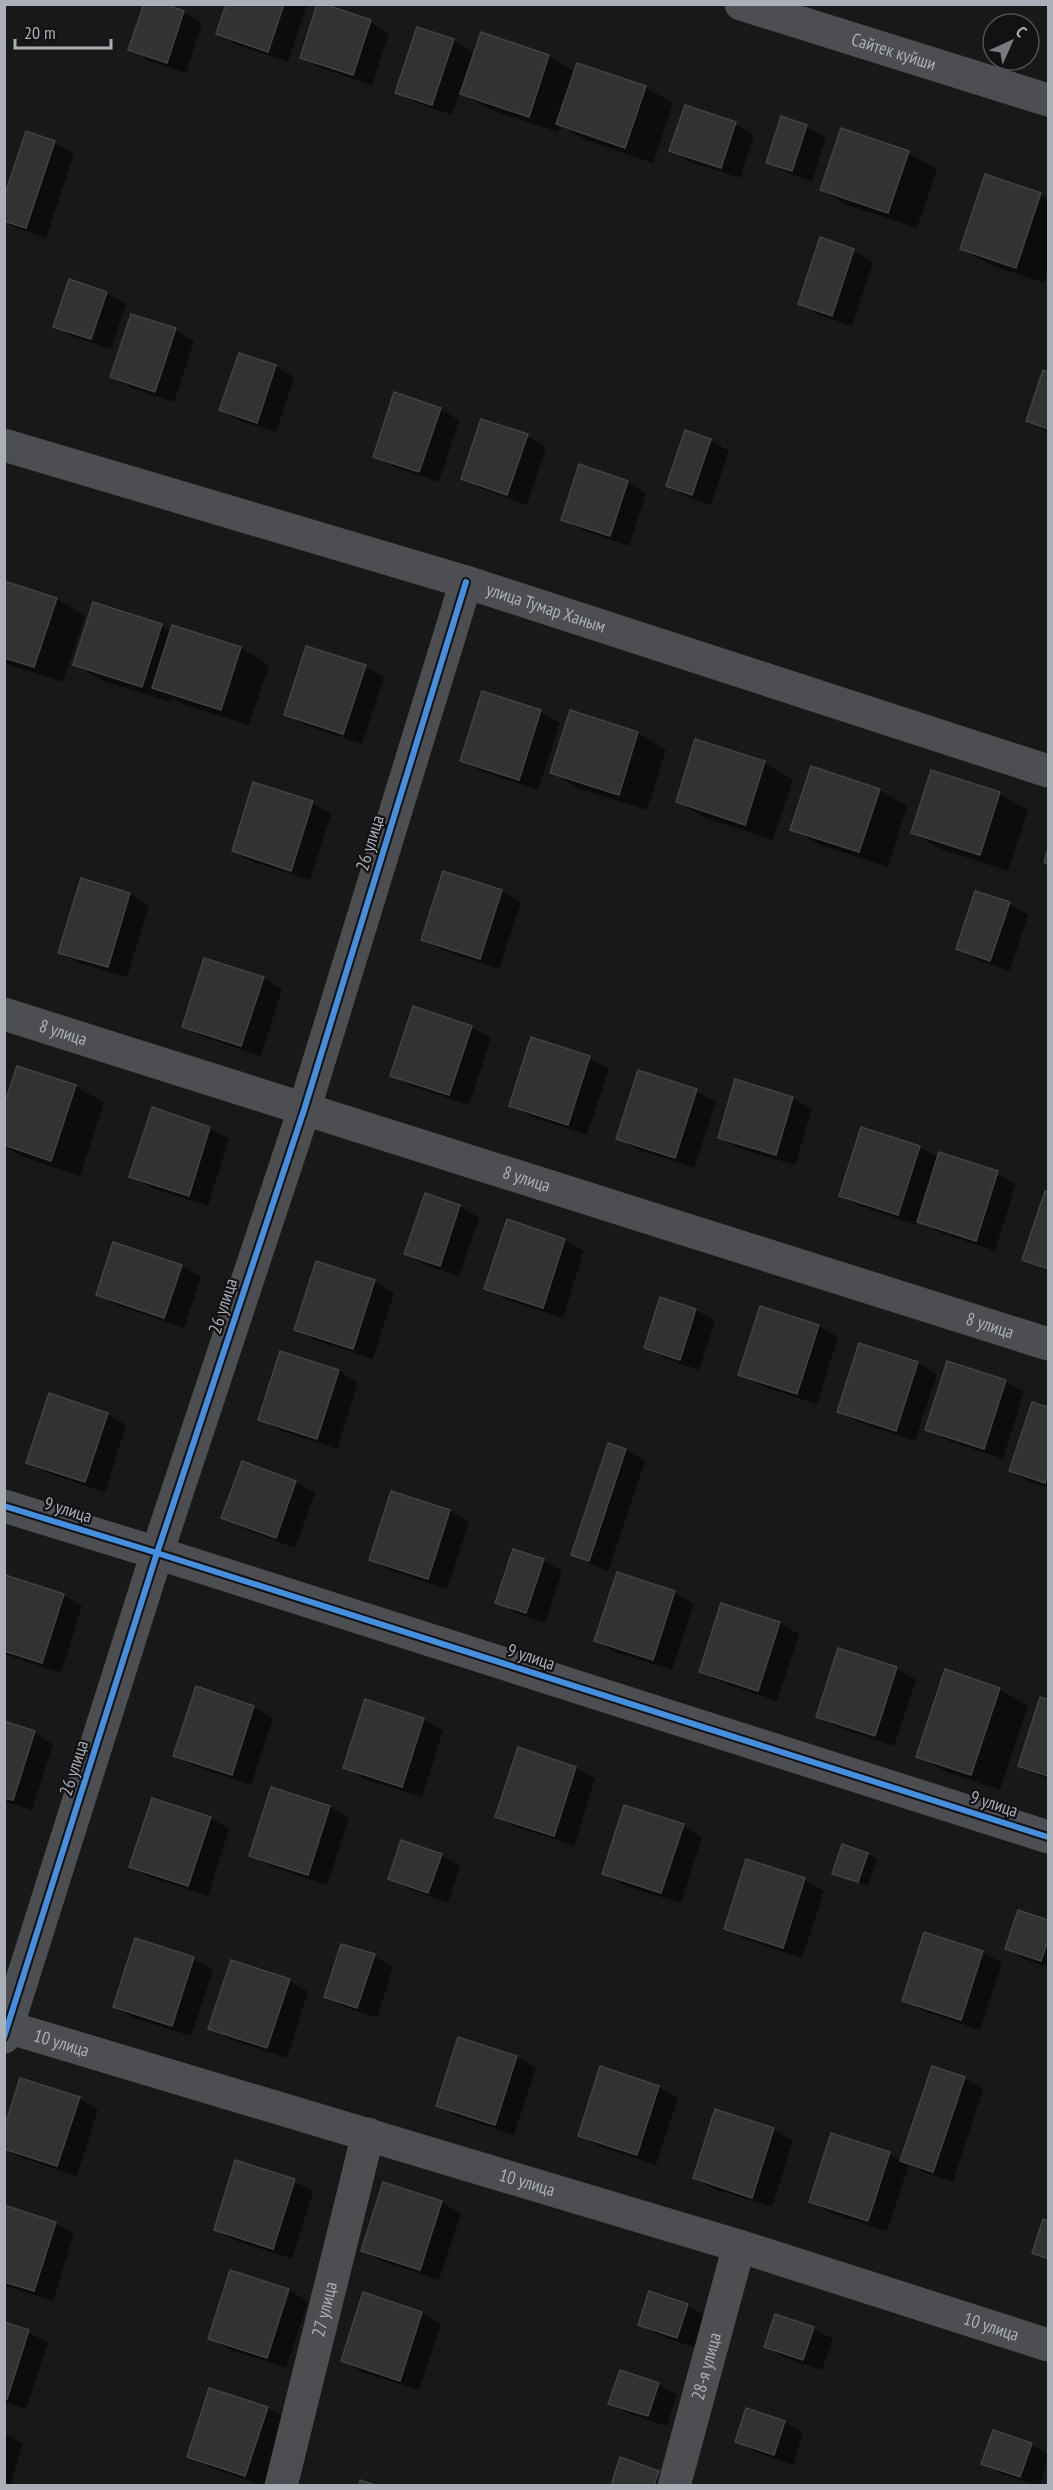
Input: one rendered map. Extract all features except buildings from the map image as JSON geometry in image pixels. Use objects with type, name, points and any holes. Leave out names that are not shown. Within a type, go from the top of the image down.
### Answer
[{"type":"street","name":"Сайтек куйши","points":[[741,4],[1048,100]]},
{"type":"street","name":"улица Тумар Ханым","points":[[4,445],[466,582],[1048,771]]},
{"type":"street","name":"26 улица","points":[[5,2030],[158,1553],[304,1110],[466,582]]},
{"type":"street","name":"8 улица","points":[[4,1014],[1048,1344]]},
{"type":"street","name":"9 улица","points":[[4,1506],[1048,1837]]},
{"type":"street","name":"10 улица","points":[[5,2030],[368,2134],[739,2246],[1048,2345]]},
{"type":"street","name":"27 улица","points":[[281,2486],[368,2134]]},
{"type":"street","name":"28-я улица","points":[[674,2486],[739,2246]]},
{"type":"cycle path","points":[[4,2037],[157,1553],[304,1110],[466,582]]},
{"type":"cycle path","points":[[4,1506],[1048,1837]]}]
